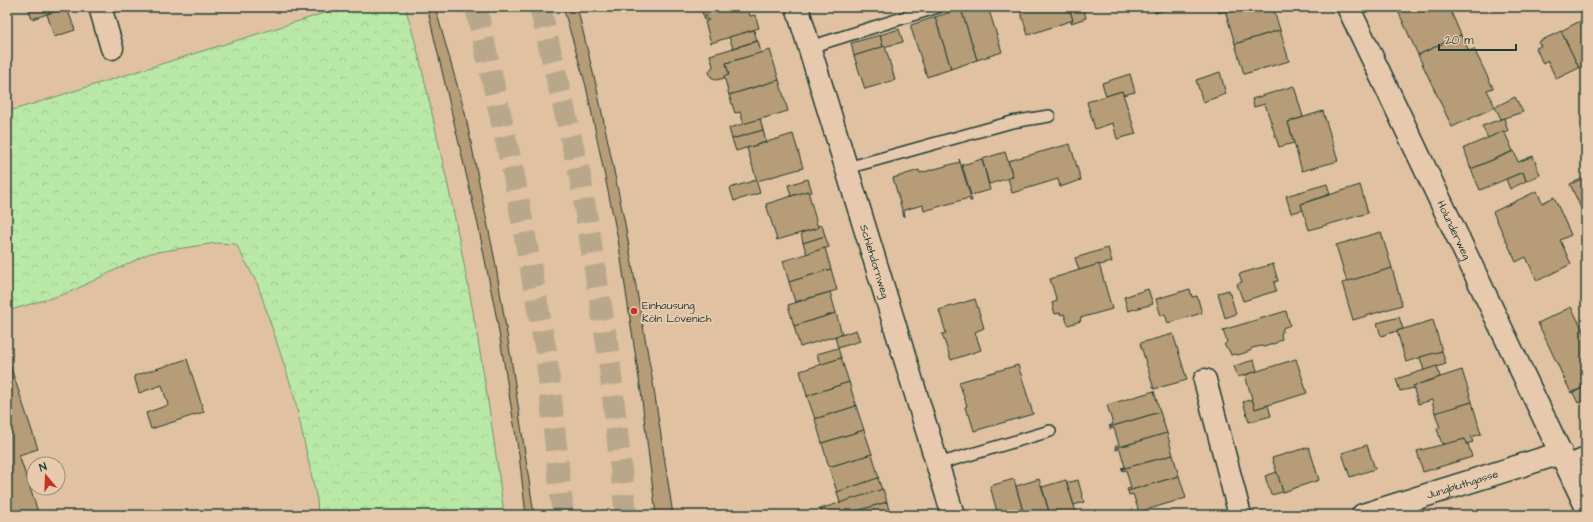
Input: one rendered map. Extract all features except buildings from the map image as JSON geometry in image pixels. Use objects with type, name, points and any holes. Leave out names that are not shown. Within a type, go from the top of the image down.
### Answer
[{"type":"street","points":[[100,7],[112,48]]},
{"type":"street","name":"Schlehdornweg","points":[[797,7],[953,515]]},
{"type":"street","name":"Holunderweg","points":[[1348,7],[1571,460],[1586,506]]},
{"type":"street","points":[[1205,380],[1240,515]]},
{"type":"street","name":"Jungbluthgasse","points":[[1363,515],[1571,460]]},
{"type":"lane","points":[[810,48],[938,7]]},
{"type":"lane","points":[[846,168],[1012,122],[1049,116]]},
{"type":"lane","points":[[938,464],[1050,432]]},
{"type":"green space","points":[[344,7],[405,7],[426,85],[470,294],[492,427],[504,515],[318,515],[317,500],[294,395],[258,285],[236,244],[216,243],[150,253],[68,293],[7,311],[7,112]]},
{"type":"tunnel","points":[[476,7],[514,176],[546,352],[563,515]]},
{"type":"tunnel","points":[[540,7],[580,176],[608,350],[626,515]]},
{"type":"place","name":"Einhausung Köln Lövenich","points":[[634,311]]}]
